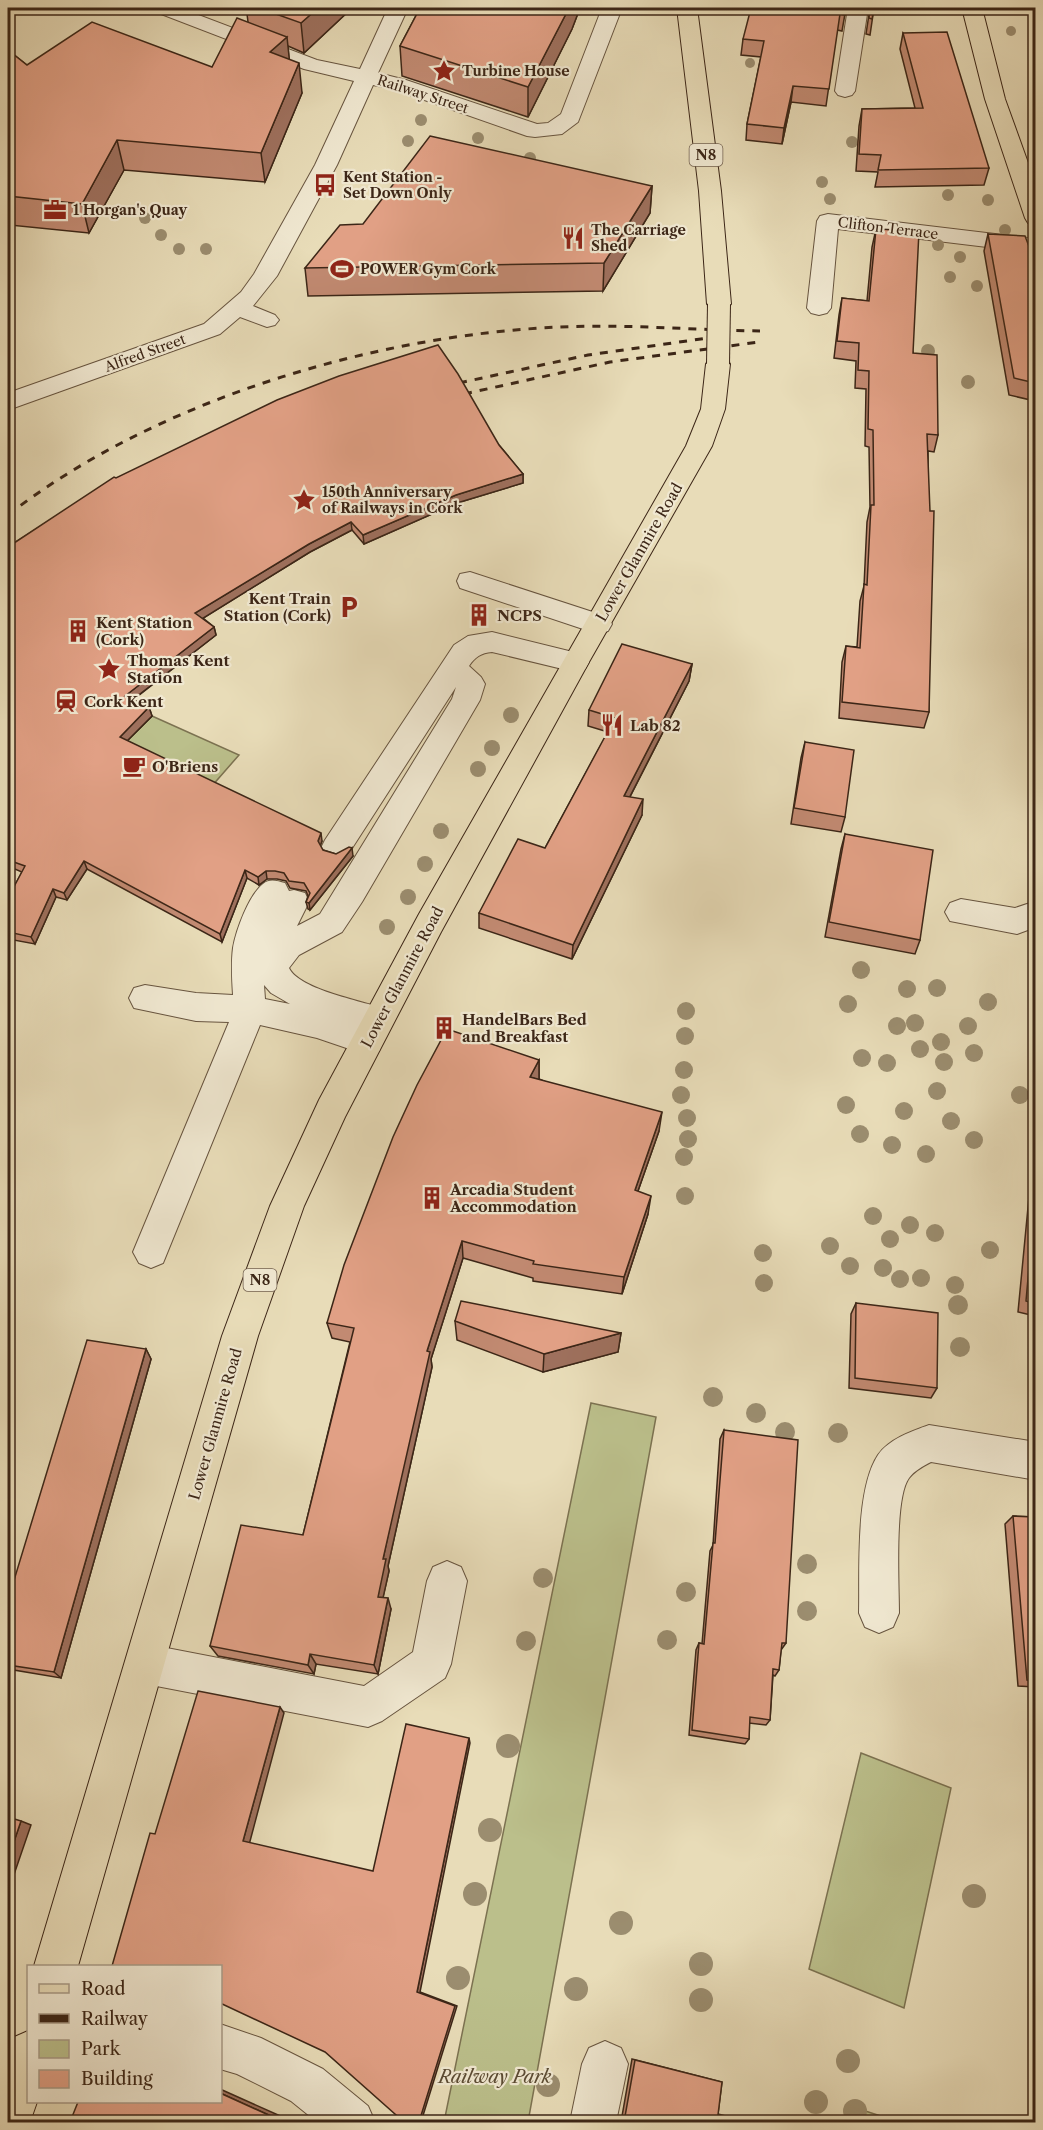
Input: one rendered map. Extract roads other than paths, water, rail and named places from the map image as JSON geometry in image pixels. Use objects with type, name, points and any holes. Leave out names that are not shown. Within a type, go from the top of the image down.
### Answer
[{"type":"main road","name":"Lower Glanmire Road","points":[[56,1965],[240,1336],[287,1206],[331,1110],[373,1031],[575,662],[699,446],[713,409],[718,363],[719,304],[710,191],[687,8]]},
{"type":"main road","points":[[972,8],[995,99],[1035,218]]},
{"type":"main road","points":[[8,2121],[27,2057]]},
{"type":"street","name":"Railway Street","points":[[163,8],[237,41],[312,65],[422,91],[535,131],[554,129],[570,117],[612,8]]},
{"type":"street","name":"Alfred Street","points":[[9,390],[212,329],[238,308],[265,276],[326,165],[398,8]]},
{"type":"street","points":[[845,91],[858,8]]},
{"type":"street","name":"Clifton Terrace","points":[[819,308],[828,221],[1035,246]]},
{"type":"street","points":[[238,308],[267,320]]},
{"type":"street","points":[[470,580],[598,624]]},
{"type":"street","points":[[325,843],[358,816],[464,652],[478,643],[507,645],[575,662]]},
{"type":"street","points":[[274,963],[288,946],[331,923],[351,892],[466,700],[471,684],[453,668]]},
{"type":"street","points":[[151,1252],[250,1009],[248,946],[255,920],[284,897],[283,918],[276,936],[275,974],[281,983],[316,999],[373,1031]]},
{"type":"street","points":[[961,912],[1017,921],[1035,914]]},
{"type":"street","points":[[145,998],[196,1007],[250,1009],[317,1024],[373,1031]]},
{"type":"street","points":[[879,1613],[880,1502],[892,1468],[907,1454],[929,1443],[1035,1461]]},
{"type":"street","points":[[146,1664],[368,1707],[431,1664],[447,1581]]},
{"type":"street","points":[[222,2047],[245,2054],[307,2085],[352,2122]]},
{"type":"street","points":[[593,2122],[605,2064]]},
{"type":"railway","points":[[8,515],[67,474],[131,438],[199,407],[270,381],[343,360],[416,344],[489,333],[560,327],[760,331]]},
{"type":"railway","points":[[459,383],[588,355],[715,337]]},
{"type":"railway","points":[[464,394],[610,362],[759,342]]},
{"type":"place","name":"Turbine House","points":[[444,71]]},
{"type":"place","name":"Kent Station - Set Down Only","points":[[325,185]]},
{"type":"place","name":"1 Horgan's Quay","points":[[55,210]]},
{"type":"place","name":"The Carriage Shed","points":[[573,238]]},
{"type":"place","name":"POWER Gym Cork","points":[[342,269]]},
{"type":"place","name":"150th Anniversary of Railways in Cork","points":[[304,500]]},
{"type":"place","name":"Kent Train Station (Cork)","points":[[349,607]]},
{"type":"place","name":"NCPS","points":[[479,615]]},
{"type":"place","name":"Kent Station (Cork)","points":[[78,631]]},
{"type":"place","name":"Thomas Kent Station","points":[[109,669]]},
{"type":"place","name":"Cork Kent","points":[[66,701]]},
{"type":"place","name":"Lab 82","points":[[612,725]]},
{"type":"place","name":"O'Briens","points":[[134,766]]},
{"type":"place","name":"HandelBars Bed and Breakfast","points":[[444,1028]]},
{"type":"place","name":"Arcadia Student Accommodation","points":[[432,1198]]},
{"type":"park label","name":"Railway Park","points":[[495,2077]]}]
